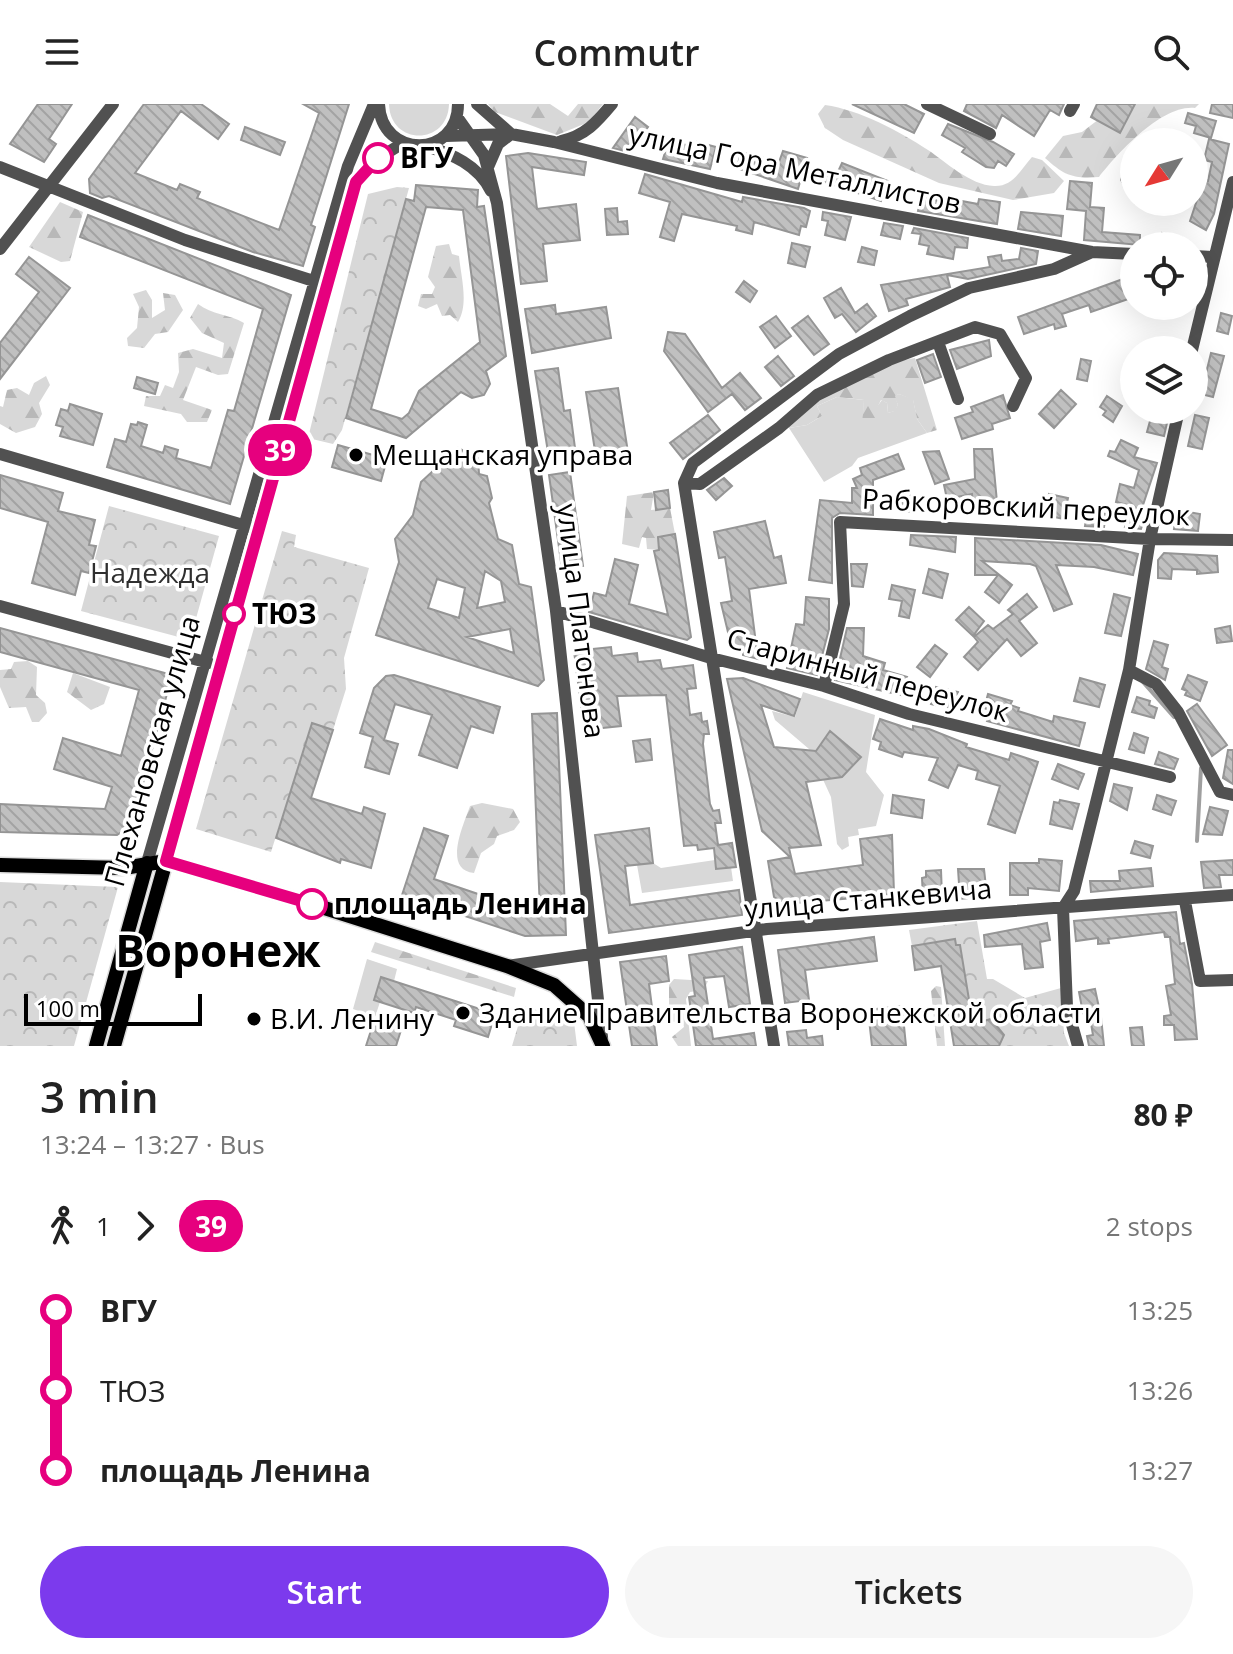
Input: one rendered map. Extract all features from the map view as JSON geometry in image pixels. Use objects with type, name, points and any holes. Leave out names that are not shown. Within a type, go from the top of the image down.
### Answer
[{"type":"main road","points":[[0,865],[124,868],[166,861],[507,966],[554,985],[575,1000],[589,1016],[602,1044]]},
{"type":"main road","name":"Плехановская улица","points":[[114,1046],[166,861]]},
{"type":"main road","name":"Плехановская улица","points":[[96,1046],[147,863]]},
{"type":"street","points":[[0,249],[113,104]]},
{"type":"street","points":[[376,104],[383,124],[403,143]]},
{"type":"street","name":"Плехановская улица","points":[[166,861],[258,528],[348,166],[376,104]]},
{"type":"street","points":[[477,104],[511,134],[498,144],[488,167]]},
{"type":"street","points":[[554,142],[585,132],[612,104]]},
{"type":"street","points":[[927,104],[990,134]]},
{"type":"street","points":[[426,146],[446,136],[458,111]]},
{"type":"street","name":"улица Платонова","points":[[458,111],[488,167],[497,203],[556,611],[602,1044]]},
{"type":"street","name":"улица Гора Металлистов","points":[[446,136],[511,134],[717,183],[1092,252],[1120,253]]},
{"type":"street","name":"Плехановская улица","points":[[147,863],[244,526],[359,175],[403,143]]},
{"type":"street","name":"улица Платонова","points":[[403,143],[451,154],[471,166],[487,183],[497,203]]},
{"type":"street","points":[[0,167],[185,240],[321,284]]},
{"type":"street","points":[[1195,336],[1212,257],[1233,182]]},
{"type":"street","points":[[774,1046],[684,483],[693,463],[839,354],[969,288],[1054,269],[1092,252]]},
{"type":"street","points":[[1208,257],[1212,257]]},
{"type":"street","points":[[684,483],[700,484],[779,428],[817,395],[975,327],[1000,334],[1026,378],[1013,406]]},
{"type":"street","points":[[938,342],[958,399]]},
{"type":"street","points":[[1078,1046],[1067,1007],[1063,908],[1074,891],[1104,759],[1129,670],[1150,539],[1176,424]]},
{"type":"street","points":[[0,454],[258,528]]},
{"type":"street","name":"Рабкоровский переулок","points":[[824,686],[844,604],[840,522],[1150,539],[1233,540]]},
{"type":"street","points":[[0,606],[220,665]]},
{"type":"street","name":"Старинный переулок","points":[[556,611],[711,658],[824,686],[909,714],[1170,777]]},
{"type":"street","points":[[1129,670],[1156,684],[1178,712],[1220,792],[1233,795]]},
{"type":"street","name":"улица Станкевича","points":[[507,966],[757,930],[1185,901],[1233,895]]},
{"type":"street","points":[[1185,901],[1200,981],[1233,980]]},
{"type":"green space","points":[[389,104],[449,104],[446,118],[439,128],[419,136],[399,128],[392,118]]},
{"type":"green space","points":[[488,104],[550,104],[568,116],[578,104],[603,104],[589,122],[557,135],[495,112]]},
{"type":"green space","points":[[1119,104],[1199,104],[1195,108],[1169,114],[1147,128],[1120,128],[1120,153],[1099,177],[1069,175],[1045,158],[1063,136],[1082,132]]},
{"type":"green space","points":[[825,105],[852,111],[892,129],[967,177],[985,185],[1006,184],[1032,157],[1042,160],[1064,181],[1054,193],[1013,200],[939,183],[843,140],[825,128],[818,114]]},
{"type":"green space","points":[[397,187],[409,188],[342,430],[333,444],[308,438],[368,194]]},
{"type":"green space","points":[[60,202],[83,212],[70,261],[61,262],[29,247]]},
{"type":"green space","points":[[449,244],[452,254],[459,256],[462,281],[464,299],[458,322],[450,315],[442,316],[437,304],[426,309],[418,306],[421,294],[432,294],[435,287],[428,277],[436,246]]},
{"type":"green space","points":[[146,290],[152,300],[152,318],[165,310],[163,293],[175,295],[183,310],[168,332],[155,334],[144,348],[128,346],[127,338],[137,328],[139,307],[133,294]]},
{"type":"green space","points":[[198,304],[244,323],[228,374],[218,375],[196,367],[183,400],[212,410],[207,422],[187,422],[181,414],[144,406],[146,396],[160,396],[165,385],[173,388],[179,372],[178,353],[193,349],[222,358],[224,343],[202,333],[190,318]]},
{"type":"green space","points":[[915,358],[937,430],[927,433],[917,419],[913,400],[899,394],[895,396],[898,405],[895,411],[888,413],[887,403],[881,400],[877,408],[880,418],[874,427],[862,425],[864,400],[837,397],[817,406],[822,416],[807,425],[789,428],[787,424],[801,413],[847,383],[881,367]]},
{"type":"green space","points":[[46,376],[50,385],[39,403],[42,414],[35,427],[16,433],[0,424],[0,406],[3,407],[7,390],[17,388],[29,395],[34,383]]},
{"type":"green space","points":[[899,394],[913,399],[917,419],[927,433],[858,458],[852,466],[824,482],[789,428],[807,425],[822,416],[817,406],[837,397],[864,400],[863,425],[882,400],[887,403],[888,413],[894,411],[898,405],[894,396]]},
{"type":"green space","points":[[654,492],[651,510],[670,508],[675,534],[658,537],[659,550],[647,549],[646,538],[642,537],[639,548],[622,544],[627,496]]},
{"type":"green space","name":"Надежда","points":[[109,506],[219,536],[190,640],[81,611]]},
{"type":"green space","points":[[282,531],[296,535],[294,547],[369,568],[344,658],[346,689],[333,730],[312,723],[271,852],[196,829]]},
{"type":"green space","points":[[28,661],[37,667],[36,695],[45,703],[47,713],[39,722],[32,722],[26,707],[9,708],[0,687],[0,670],[11,669],[14,662]]},
{"type":"green space","points":[[73,673],[110,687],[104,704],[91,710],[67,692]]},
{"type":"green space","points":[[803,692],[875,715],[866,772],[884,795],[876,826],[858,829],[859,835],[848,837],[849,846],[842,850],[837,844],[831,797],[809,749],[775,720],[772,711],[795,717]]},
{"type":"green space","points":[[482,803],[513,809],[520,822],[514,830],[497,836],[494,844],[481,853],[474,873],[464,870],[459,864],[458,845],[470,806]]},
{"type":"green space","points":[[715,860],[716,869],[731,867],[733,881],[642,893],[637,865],[653,863],[661,868]]},
{"type":"green space","points":[[0,882],[118,887],[74,1046],[0,1046]]},
{"type":"green space","points":[[977,921],[987,979],[993,979],[1025,998],[1061,988],[1064,1033],[1069,1046],[999,1046],[973,1024],[960,945],[956,945],[954,939],[912,946],[909,930]]},
{"type":"green space","points":[[375,942],[516,988],[514,997],[371,952]]},
{"type":"green space","points":[[367,959],[397,969],[394,981],[381,978],[374,1000],[380,1002],[375,1017],[353,1009]]},
{"type":"green space","points":[[674,979],[708,981],[704,990],[690,992],[686,999],[691,1046],[678,1046],[672,1037],[684,1027],[683,1021],[669,1022],[669,985]]},
{"type":"green space","points":[[936,986],[941,987],[945,1046],[937,1046],[931,991]]},
{"type":"green space","points":[[524,1006],[574,1022],[577,1046],[512,1046]]},
{"type":"building","points":[[38,104],[72,104],[49,139],[56,144],[44,162],[10,144]]},
{"type":"building","points":[[144,104],[201,104],[229,124],[218,139],[181,111],[135,173],[177,190],[180,184],[200,192],[197,198],[279,230],[319,113],[303,104],[349,104],[311,225],[315,227],[303,266],[253,252],[109,196],[102,198],[90,193],[89,179]]},
{"type":"building","points":[[852,104],[904,104],[924,114],[914,133]]},
{"type":"building","points":[[967,104],[1064,104],[1059,115],[1050,110],[1034,136],[1002,115],[996,128],[964,111]]},
{"type":"building","points":[[1097,104],[1135,104],[1120,133],[1091,117]]},
{"type":"building","points":[[1212,104],[1233,104],[1233,118],[1210,113]]},
{"type":"building","points":[[1188,113],[1216,121],[1211,138],[1208,137],[1208,128],[1195,128],[1185,123]]},
{"type":"building","points":[[635,117],[648,127],[629,152],[613,148]]},
{"type":"building","points":[[948,124],[1014,154],[1006,166],[998,161],[994,168],[986,167],[962,152],[965,148],[942,135]]},
{"type":"building","points":[[245,127],[285,142],[280,155],[241,140]]},
{"type":"building","points":[[1209,139],[1229,144],[1214,214],[1206,230],[1190,221],[1192,216],[1208,216],[1208,181],[1212,162],[1208,161]]},
{"type":"building","points":[[669,140],[696,148],[697,142],[716,147],[710,169],[663,159]]},
{"type":"building","points":[[783,151],[807,158],[798,189],[737,168],[741,152],[779,162]]},
{"type":"building","points":[[528,153],[586,162],[584,175],[532,167],[537,209],[576,204],[580,240],[543,244],[547,281],[521,284],[506,156]]},
{"type":"building","points":[[842,163],[888,181],[881,201],[822,181],[826,172],[836,176]]},
{"type":"building","points":[[645,174],[742,202],[743,197],[804,208],[810,211],[806,227],[801,226],[799,235],[754,222],[752,234],[736,230],[737,226],[682,214],[674,241],[660,237],[670,202],[639,193]]},
{"type":"building","points":[[1070,181],[1092,183],[1090,207],[1104,208],[1102,232],[1120,233],[1120,243],[1084,240],[1086,211],[1067,209]]},
{"type":"building","points":[[416,185],[478,190],[477,207],[484,206],[506,356],[486,371],[490,384],[484,395],[472,398],[461,392],[406,438],[346,418],[406,199],[414,201]],"holes":[[[426,207],[463,210],[480,342],[419,391],[409,413],[402,419],[371,409]]]},
{"type":"building","points":[[921,196],[955,204],[956,200],[978,204],[979,199],[1000,202],[997,224],[918,211]]},
{"type":"building","points":[[617,208],[618,222],[627,221],[628,234],[607,235],[605,209]]},
{"type":"building","points":[[823,212],[851,217],[845,240],[825,235],[828,221],[822,220]]},
{"type":"building","points":[[1021,212],[1063,216],[1061,236],[1018,229]]},
{"type":"building","points":[[88,215],[291,295],[230,504],[107,467],[115,439],[126,442],[131,424],[137,425],[138,422],[147,425],[141,446],[163,453],[165,446],[178,450],[176,458],[211,468],[228,410],[234,411],[263,309],[80,237]]},
{"type":"building","points":[[884,223],[903,226],[900,239],[881,235]]},
{"type":"building","points":[[914,228],[968,238],[967,248],[955,247],[953,259],[927,254],[929,246],[919,244],[921,234],[912,233]]},
{"type":"building","points":[[792,243],[810,247],[805,267],[788,263]]},
{"type":"building","points":[[862,247],[877,251],[874,265],[858,262]]},
{"type":"building","points":[[1021,248],[1038,251],[1036,264],[968,279],[947,275],[950,287],[906,299],[908,305],[889,311],[881,285],[990,267],[988,257],[1001,255],[1002,261],[1019,259]]},
{"type":"building","points":[[29,257],[70,288],[0,379],[0,343],[39,292],[16,274]]},
{"type":"building","points":[[1120,280],[1120,302],[1091,312],[1089,305],[1062,314],[1066,326],[1055,329],[1054,324],[1024,334],[1018,317]]},
{"type":"building","points":[[744,281],[757,291],[750,302],[736,292]]},
{"type":"building","points":[[841,288],[855,313],[867,304],[876,316],[856,332],[842,314],[835,318],[824,298]]},
{"type":"building","points":[[555,305],[556,314],[606,307],[611,338],[532,353],[525,309]]},
{"type":"building","points":[[1221,313],[1232,316],[1228,334],[1217,331]]},
{"type":"building","points":[[776,316],[791,336],[775,348],[760,327]]},
{"type":"building","points":[[808,316],[829,344],[814,355],[792,328]]},
{"type":"building","points":[[668,332],[685,334],[722,388],[740,373],[761,398],[745,410],[732,394],[708,412],[664,351]]},
{"type":"building","points":[[989,340],[991,356],[957,369],[950,350]]},
{"type":"building","points":[[1211,353],[1224,356],[1213,397],[1208,396]]},
{"type":"building","points":[[933,354],[941,377],[925,383],[917,360]]},
{"type":"building","points":[[778,356],[794,376],[781,386],[765,367]]},
{"type":"building","points":[[1081,359],[1091,361],[1087,381],[1077,379]]},
{"type":"building","points":[[558,368],[564,411],[570,410],[575,448],[548,452],[535,371]]},
{"type":"building","points":[[137,377],[158,383],[155,394],[134,388]]},
{"type":"building","points":[[618,388],[629,459],[597,464],[586,392]]},
{"type":"building","points":[[1061,390],[1076,404],[1054,428],[1039,414]]},
{"type":"building","points":[[1003,395],[1010,418],[992,424],[993,429],[962,439],[955,418],[973,412],[971,407]]},
{"type":"building","points":[[1107,396],[1120,405],[1120,410],[1113,422],[1103,415],[1106,411],[1100,407]]},
{"type":"building","points":[[70,404],[102,414],[93,445],[60,436],[63,427],[56,425],[61,409],[68,411]]},
{"type":"building","points":[[708,415],[720,430],[683,459],[670,443]]},
{"type":"building","points":[[1149,424],[1167,424],[1164,436],[1147,432]]},
{"type":"building","points":[[1193,424],[1208,424],[1202,449],[1188,446]]},
{"type":"building","points":[[1121,440],[1138,448],[1134,457],[1157,463],[1141,511],[1146,513],[1141,529],[1125,527],[1131,506],[1116,502],[1120,484],[1134,488],[1139,470],[1108,456],[1110,451],[1115,452]]},
{"type":"building","points":[[338,445],[387,459],[381,481],[332,467]]},
{"type":"building","points":[[458,448],[478,458],[479,474],[487,476],[492,498],[489,503],[498,539],[512,545],[519,584],[531,587],[544,680],[538,686],[376,635],[399,562],[395,539],[413,515],[421,482]],"holes":[[[485,571],[501,581],[505,602],[477,608]],[[437,579],[465,588],[459,618],[428,608]],[[510,629],[514,653],[467,637]]]},
{"type":"building","points":[[974,449],[992,449],[997,502],[973,505],[972,494],[947,499],[944,485],[975,479]]},
{"type":"building","points":[[939,451],[949,479],[935,484],[923,452]]},
{"type":"building","points":[[898,454],[904,469],[873,480],[873,515],[840,513],[832,518],[832,583],[809,580],[820,500],[852,503],[852,488],[857,488],[853,479],[862,475],[860,468]]},
{"type":"building","points":[[570,472],[583,566],[562,569],[549,475]]},
{"type":"building","points":[[0,475],[63,493],[58,511],[95,520],[89,545],[96,546],[89,573],[81,571],[75,595],[32,583],[48,522],[0,508]]},
{"type":"building","points":[[724,478],[732,486],[716,500],[707,490]]},
{"type":"building","points":[[668,490],[670,508],[656,510],[654,492]]},
{"type":"building","points":[[901,494],[914,495],[913,512],[899,511]]},
{"type":"building","points":[[1049,494],[1068,498],[1064,519],[1045,515]]},
{"type":"building","points":[[1177,510],[1200,514],[1198,531],[1174,529]]},
{"type":"building","points":[[1087,512],[1106,514],[1104,527],[1085,526]]},
{"type":"building","points":[[765,521],[774,558],[781,556],[786,583],[749,589],[758,659],[743,655],[743,648],[732,649],[721,603],[732,601],[725,557],[719,558],[714,532]]},
{"type":"building","points":[[675,534],[691,637],[687,640],[589,612],[594,593],[606,596],[615,559],[638,565],[629,604],[668,615],[654,551],[659,550],[658,537]]},
{"type":"building","points":[[911,535],[956,537],[955,552],[910,545]]},
{"type":"building","points":[[975,538],[1101,545],[1138,554],[1133,575],[1094,567],[1056,565],[1072,604],[1054,611],[1036,566],[1030,564],[982,561],[1012,585],[999,603],[985,592],[998,575],[975,575]]},
{"type":"building","points":[[1164,553],[1217,556],[1218,572],[1197,574],[1197,570],[1172,569],[1171,579],[1158,578],[1158,560]]},
{"type":"building","points":[[851,564],[867,564],[863,587],[852,586]]},
{"type":"building","points":[[929,569],[948,574],[942,598],[923,593]]},
{"type":"building","points":[[892,585],[915,590],[909,618],[899,616],[902,601],[889,599]]},
{"type":"building","points":[[1027,594],[1037,607],[1019,621],[1037,643],[1021,656],[1007,639],[978,670],[964,657],[978,642],[974,637],[988,625],[993,629],[1013,614],[1008,610]]},
{"type":"building","points":[[1114,594],[1130,598],[1121,636],[1105,633]]},
{"type":"building","points":[[806,597],[829,599],[829,629],[817,675],[787,668],[796,624],[804,625]]},
{"type":"building","points":[[969,607],[984,621],[973,636],[956,620]]},
{"type":"building","points":[[1230,626],[1232,641],[1217,643],[1215,629]]},
{"type":"building","points":[[0,628],[172,675],[135,813],[131,812],[127,828],[117,835],[0,832],[0,804],[105,809],[112,787],[54,769],[63,738],[121,756],[139,690],[0,652]]},
{"type":"building","points":[[847,628],[864,628],[863,656],[885,663],[883,670],[907,677],[901,695],[835,680]]},
{"type":"building","points":[[1154,641],[1168,645],[1162,667],[1168,669],[1165,680],[1146,669]]},
{"type":"building","points":[[935,645],[947,654],[930,677],[917,667]]},
{"type":"building","points":[[611,647],[612,656],[637,653],[638,662],[660,660],[662,669],[693,665],[696,688],[687,689],[690,715],[701,713],[702,722],[707,721],[709,734],[704,734],[703,744],[710,804],[713,811],[719,810],[721,823],[715,823],[718,845],[732,843],[736,867],[716,869],[714,848],[698,850],[697,845],[684,846],[666,695],[617,696],[621,726],[584,730],[574,651]]},
{"type":"building","points":[[394,675],[500,707],[493,733],[471,726],[457,768],[419,755],[432,715],[395,704],[384,740],[398,744],[389,774],[365,767],[373,737],[360,733],[374,688],[386,676]]},
{"type":"building","points":[[1188,675],[1207,682],[1200,701],[1185,695],[1187,691],[1182,689]]},
{"type":"building","points":[[743,678],[800,699],[794,716],[761,705],[774,747],[816,751],[830,731],[861,757],[842,777],[806,782],[821,845],[789,848],[795,874],[863,865],[860,839],[892,835],[894,893],[889,897],[871,902],[854,898],[785,904],[774,897],[768,861],[790,857],[762,831],[727,679]]},
{"type":"building","points":[[1080,678],[1105,685],[1099,707],[1074,701]]},
{"type":"building","points":[[936,687],[958,692],[954,710],[931,704]]},
{"type":"building","points":[[988,694],[1012,701],[1010,705],[1019,708],[1018,711],[1053,722],[1054,716],[1085,723],[1079,746],[987,721],[990,710],[984,708]]},
{"type":"building","points":[[1137,697],[1150,701],[1149,705],[1157,708],[1154,718],[1132,712]]},
{"type":"building","points":[[1197,704],[1227,745],[1212,756],[1187,711]]},
{"type":"building","points":[[557,713],[566,935],[525,936],[402,895],[424,828],[448,836],[434,879],[528,911],[540,911],[532,714]]},
{"type":"building","points":[[880,719],[913,730],[913,726],[929,729],[967,744],[966,747],[1009,760],[1011,753],[1038,762],[1015,833],[988,824],[1000,786],[976,779],[978,771],[958,765],[948,788],[929,780],[938,758],[904,752],[902,757],[879,749],[881,742],[873,739]]},
{"type":"building","points":[[312,723],[333,730],[311,798],[362,814],[364,807],[385,814],[371,868],[341,859],[340,863],[276,838]]},
{"type":"building","points":[[1134,733],[1148,738],[1144,753],[1129,749]]},
{"type":"building","points":[[650,739],[652,760],[636,762],[633,741]]},
{"type":"building","points":[[1228,750],[1233,750],[1233,784],[1223,778]]},
{"type":"building","points":[[1159,752],[1178,759],[1174,769],[1155,764]]},
{"type":"building","points":[[1058,764],[1084,774],[1078,789],[1052,779]]},
{"type":"building","points":[[1114,784],[1132,788],[1127,810],[1110,801]]},
{"type":"building","points":[[893,795],[924,800],[922,818],[891,813]]},
{"type":"building","points":[[1157,795],[1176,801],[1171,815],[1153,809]]},
{"type":"building","points":[[1060,800],[1079,804],[1072,829],[1050,824],[1054,802],[1059,803]]},
{"type":"building","points":[[1210,807],[1228,811],[1222,835],[1203,834]]},
{"type":"building","points":[[649,828],[653,863],[625,866],[630,905],[739,890],[742,915],[609,933],[595,835]]},
{"type":"building","points":[[1135,841],[1153,846],[1150,858],[1131,853]]},
{"type":"building","points":[[1039,859],[1062,861],[1059,891],[1028,888],[1028,895],[1010,895],[1010,863],[1039,863]]},
{"type":"building","points":[[1233,860],[1233,875],[1219,875],[1221,887],[1204,888],[1201,862]]},
{"type":"building","points":[[1151,868],[1153,886],[1091,892],[1090,881],[1120,881],[1119,871]]},
{"type":"building","points":[[958,869],[984,869],[987,896],[960,899]]},
{"type":"building","points":[[941,870],[942,896],[923,898],[922,878],[926,877],[926,871]]},
{"type":"building","points":[[1176,912],[1180,944],[1184,943],[1192,984],[1197,1039],[1175,1040],[1174,1025],[1164,1025],[1164,1016],[1171,1015],[1166,986],[1175,984],[1170,937],[1165,937],[1164,932],[1108,939],[1109,943],[1098,944],[1098,938],[1076,941],[1074,921]]},
{"type":"building","points":[[1047,923],[1050,940],[1040,942],[1043,967],[1025,969],[1022,944],[985,947],[984,935]]},
{"type":"building","points":[[874,937],[877,961],[805,970],[809,1000],[785,1003],[778,950]]},
{"type":"building","points":[[955,939],[956,945],[960,945],[973,1024],[991,1019],[1004,1035],[999,1046],[954,1046],[941,966],[915,970],[912,946]]},
{"type":"building","points":[[742,947],[750,1004],[729,1007],[724,976],[704,978],[713,1039],[754,1033],[756,1046],[696,1046],[689,997],[695,996],[689,955]]},
{"type":"building","points":[[666,956],[669,981],[649,984],[657,1046],[632,1046],[620,962]]},
{"type":"building","name":"Здание Правительства Воронежской области","points":[[381,977],[495,1014],[488,1037],[454,1026],[456,1020],[416,1007],[414,1013],[374,1000]]},
{"type":"building","points":[[1095,989],[1104,1046],[1089,1046],[1087,1036],[1093,1035],[1089,1012],[1083,1013],[1079,992]]},
{"type":"building","points":[[902,1006],[906,1046],[872,1046],[868,1010]]},
{"type":"building","points":[[375,1018],[402,1027],[396,1046],[366,1046]]},
{"type":"building","points":[[1142,1027],[1144,1046],[1132,1046],[1130,1028]]},
{"type":"building","points":[[806,1030],[807,1038],[822,1036],[823,1046],[789,1046],[787,1032]]},
{"type":"waterway","points":[[1143,682],[1174,717]]},
{"type":"waterway","points":[[1197,841],[1201,768]]},
{"type":"bus line","name":"39","points":[[312,904],[166,861],[356,182],[359,175],[378,158]]},
{"type":"place","name":"ВГУ","points":[[378,158]]},
{"type":"place","name":"Мещанская управа","points":[[356,455]]},
{"type":"place","name":"ТЮЗ","points":[[234,614]]},
{"type":"place","name":"площадь Ленина","points":[[312,904]]},
{"type":"place","name":"Здание Правительства Воронежской области","points":[[463,1013]]},
{"type":"place","name":"В.И. Ленину","points":[[254,1019]]},
{"type":"district","name":"Воронеж","points":[[218,952]]}]
